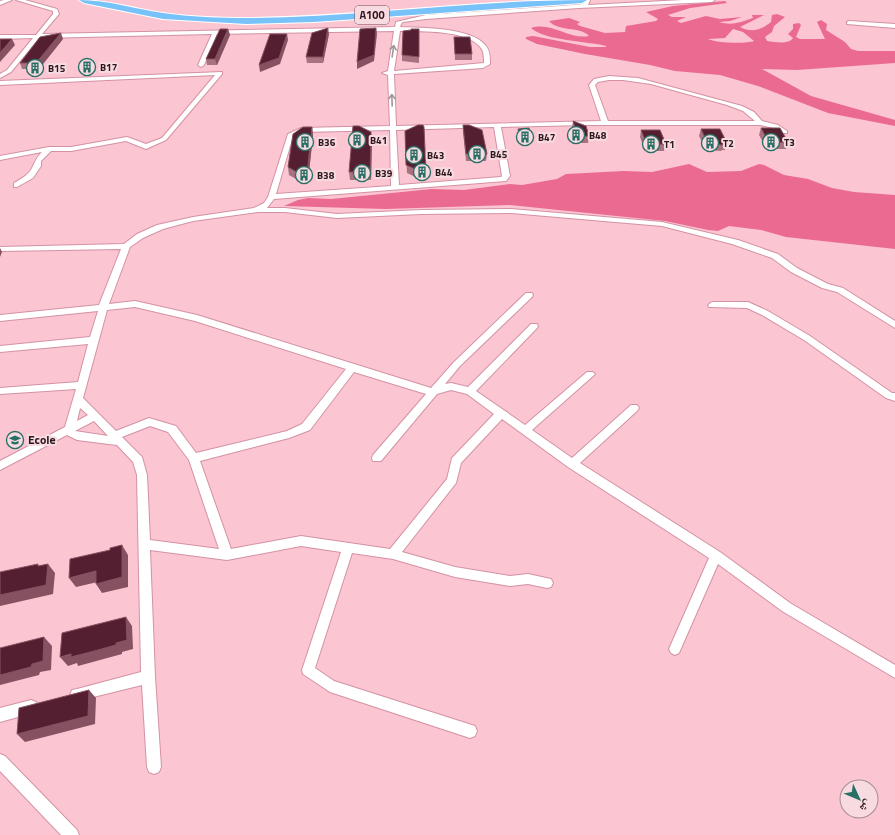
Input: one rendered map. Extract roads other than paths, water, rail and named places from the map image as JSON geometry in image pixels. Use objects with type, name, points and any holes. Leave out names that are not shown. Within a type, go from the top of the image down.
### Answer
[{"type":"highway","name":"A100","points":[[84,0],[163,16],[215,20],[280,20],[582,3]]},
{"type":"highway","name":"A100","points":[[110,0],[153,8],[208,13],[288,14],[493,0]]},
{"type":"highway","points":[[123,0],[153,8]]},
{"type":"highway","points":[[74,1],[119,11],[163,16]]},
{"type":"street","points":[[0,3],[9,0]]},
{"type":"street","points":[[0,76],[9,71],[56,14],[55,10],[19,0]]},
{"type":"street","points":[[388,73],[396,29],[398,23],[402,21],[414,18],[582,3],[585,5],[587,0]]},
{"type":"street","points":[[582,3],[712,0]]},
{"type":"street","points":[[849,23],[895,26]]},
{"type":"street","points":[[0,37],[215,32],[389,32],[396,29],[427,30],[472,38],[484,47],[487,64],[474,68],[388,73]]},
{"type":"street","points":[[201,65],[215,32]]},
{"type":"street","points":[[386,55],[395,187]]},
{"type":"street","points":[[0,72],[9,71]]},
{"type":"street","points":[[0,83],[220,73],[164,140],[146,147],[127,139],[70,149],[49,149],[0,158]]},
{"type":"street","points":[[604,123],[592,85],[596,80],[608,77],[646,82],[730,104],[750,111],[756,116],[760,123]]},
{"type":"street","points":[[256,210],[267,205],[272,196],[290,135],[295,131],[390,127],[604,123],[760,123],[776,126],[785,132]]},
{"type":"street","points":[[272,196],[503,179],[506,176],[497,125]]},
{"type":"street","points":[[17,185],[30,176],[37,166],[38,160],[49,149]]},
{"type":"street","points":[[227,555],[194,458],[172,429],[149,422],[119,439],[77,436],[70,434],[69,430],[103,308],[126,246],[140,236],[160,227],[193,219],[256,210],[285,210],[337,216],[421,212],[511,211],[662,224],[735,242],[775,256],[794,270],[825,286],[840,290],[895,325]]},
{"type":"street","points":[[0,249],[126,246]]},
{"type":"street","points":[[377,458],[458,364],[529,295]]},
{"type":"street","points":[[0,318],[135,304],[197,318],[352,368],[433,392],[451,386],[470,391],[572,464],[716,556],[786,607],[895,672]]},
{"type":"street","points":[[712,305],[748,304],[807,338],[893,397]]},
{"type":"street","points":[[470,391],[534,326]]},
{"type":"street","points":[[0,349],[94,340]]},
{"type":"street","points":[[194,458],[289,434],[306,427],[352,368]]},
{"type":"street","points":[[526,430],[590,374]]},
{"type":"street","points":[[0,391],[82,385]]},
{"type":"street","points":[[78,399],[138,460],[142,475],[148,677],[154,767]]},
{"type":"street","points":[[572,464],[634,408]]},
{"type":"street","points":[[393,554],[452,480],[456,461],[501,413]]},
{"type":"street","points":[[0,466],[95,416]]},
{"type":"street","points":[[144,544],[227,555],[301,541],[393,554],[454,572],[510,581],[528,578],[547,583]]},
{"type":"street","points":[[348,548],[308,670],[330,686],[470,731]]},
{"type":"street","points":[[675,649],[716,556]]},
{"type":"street","points":[[63,698],[148,677]]},
{"type":"street","points":[[0,715],[42,704]]},
{"type":"street","points":[[0,761],[44,808],[72,835]]},
{"type":"place","name":"B17","points":[[87,67]]},
{"type":"place","name":"B15","points":[[35,68]]},
{"type":"place","name":"B48","points":[[576,135]]},
{"type":"place","name":"B47","points":[[525,137]]},
{"type":"place","name":"B41","points":[[357,140]]},
{"type":"place","name":"B36","points":[[305,142]]},
{"type":"place","name":"T3","points":[[771,142]]},
{"type":"place","name":"T2","points":[[710,143]]},
{"type":"place","name":"T1","points":[[651,144]]},
{"type":"place","name":"B45","points":[[477,154]]},
{"type":"place","name":"B43","points":[[414,155]]},
{"type":"place","name":"B44","points":[[422,172]]},
{"type":"place","name":"B39","points":[[362,173]]},
{"type":"place","name":"B38","points":[[304,175]]},
{"type":"place","name":"Ecole","points":[[15,440]]}]
